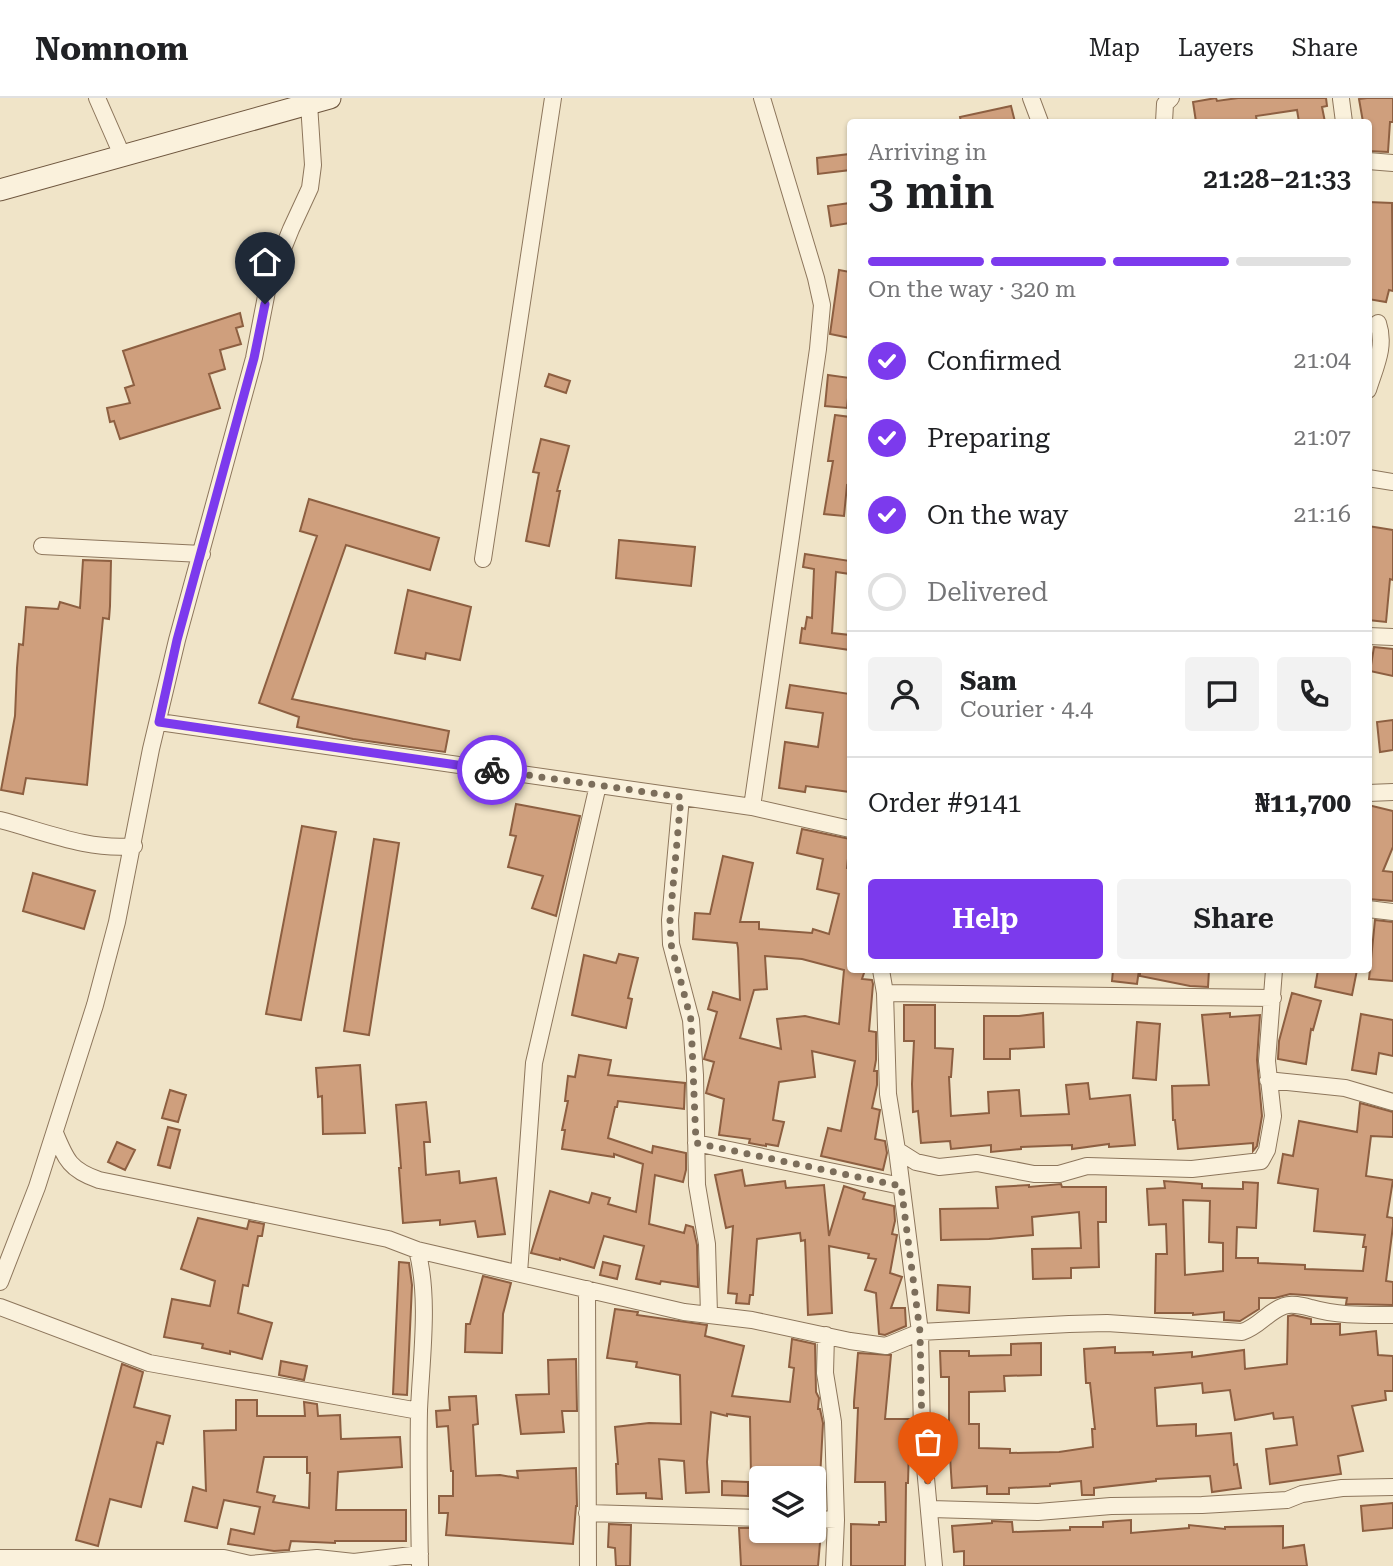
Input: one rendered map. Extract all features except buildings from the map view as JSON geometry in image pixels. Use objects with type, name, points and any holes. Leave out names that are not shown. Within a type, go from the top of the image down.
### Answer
[{"type":"main road","points":[[0,190],[330,98]]},
{"type":"street","points":[[97,98],[122,155]]},
{"type":"street","points":[[483,559],[553,98]]},
{"type":"street","points":[[752,807],[818,349],[822,305],[762,98]]},
{"type":"street","points":[[1031,98],[1039,119]]},
{"type":"street","points":[[1164,119],[1165,104],[1171,98]]},
{"type":"street","points":[[1341,99],[1344,119]]},
{"type":"street","points":[[0,1282],[55,1133],[95,1005],[134,846],[151,749],[177,640],[254,358],[268,286],[282,248],[310,188],[313,165],[309,104]]},
{"type":"street","points":[[1372,161],[1393,163]]},
{"type":"street","points":[[1372,378],[1382,349],[1380,324]]},
{"type":"street","points":[[1372,479],[1393,482]]},
{"type":"street","points":[[42,546],[202,554]]},
{"type":"street","points":[[1372,636],[1393,637]]},
{"type":"street","points":[[159,722],[752,807],[847,827]]},
{"type":"street","points":[[519,1273],[534,1063],[598,785]]},
{"type":"street","points":[[1372,793],[1393,792]]},
{"type":"street","points":[[681,797],[670,920],[671,944],[691,1020],[697,1185],[707,1244],[709,1314]]},
{"type":"street","points":[[0,820],[92,845],[113,848],[134,846]]},
{"type":"street","points":[[1372,909],[1393,912]]},
{"type":"street","points":[[882,973],[885,993],[888,1094],[920,1332],[922,1434],[931,1509],[934,1566]]},
{"type":"street","points":[[897,1150],[916,1162],[939,1167],[977,1164],[1034,1174],[1059,1174],[1087,1166],[1192,1169],[1229,1163],[1257,1163],[1265,1154],[1273,1116],[1267,1061],[1274,973]]},
{"type":"street","points":[[885,993],[1273,998]]},
{"type":"street","points":[[1268,1080],[1345,1088],[1393,1102]]},
{"type":"street","points":[[55,1133],[70,1165],[99,1180],[388,1240],[416,1250],[684,1312],[709,1314],[886,1346],[920,1332],[1107,1323],[1242,1332],[1256,1328],[1272,1313],[1286,1305],[1303,1306],[1336,1315],[1393,1315]]},
{"type":"street","points":[[696,1143],[901,1186]]},
{"type":"street","points":[[0,1558],[84,1563],[224,1558],[251,1565],[317,1558],[354,1562],[420,1560],[419,1411],[423,1315],[421,1264],[416,1250]]},
{"type":"street","points":[[587,1289],[587,1566]]},
{"type":"street","points":[[0,1307],[149,1363],[419,1411]]},
{"type":"street","points":[[826,1335],[825,1373],[833,1422],[836,1520],[834,1566]]},
{"type":"street","points":[[931,1509],[1038,1512],[1111,1506],[1243,1503],[1287,1500],[1302,1494],[1342,1488],[1393,1487]]},
{"type":"street","points":[[587,1513],[749,1518]]},
{"type":"street","points":[[826,1520],[836,1520]]},
{"type":"way so far","points":[[492,770],[681,797],[670,920],[671,944],[691,1020],[696,1143],[901,1186],[920,1332],[922,1434],[928,1484]]},
{"type":"route","points":[[265,304],[242,404],[177,640],[159,722],[492,770]]}]
